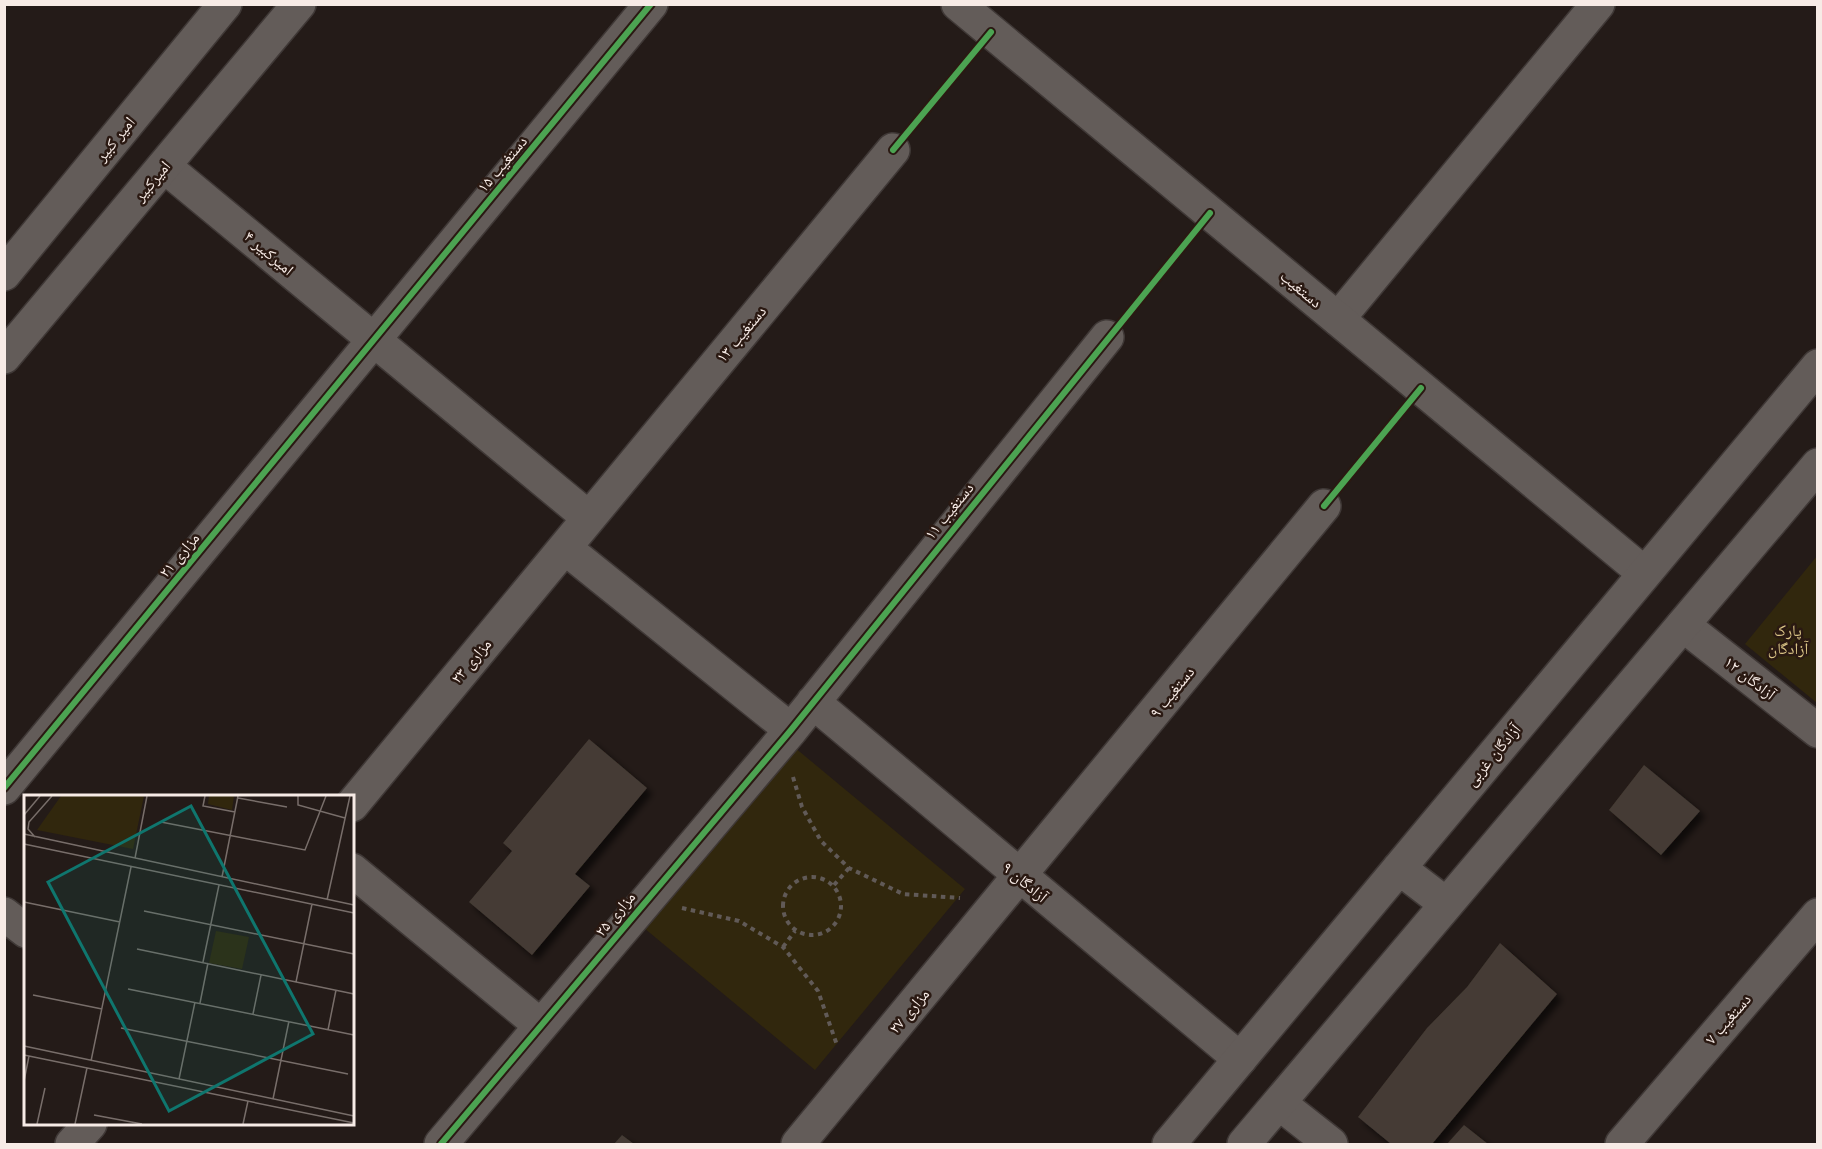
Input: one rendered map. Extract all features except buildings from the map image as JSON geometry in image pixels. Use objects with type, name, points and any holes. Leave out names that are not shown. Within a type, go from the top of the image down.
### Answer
[{"type":"street","name":"امیر کبیر","points":[[4,274],[225,4]]},
{"type":"street","name":"امیرکبیر","points":[[4,357],[299,4]]},
{"type":"street","name":"دستغیب ۱۵","points":[[374,340],[651,4]]},
{"type":"street","name":"دستغیب","points":[[958,4],[1644,573]]},
{"type":"street","points":[[1338,320],[1598,4]]},
{"type":"street","name":"دستغیب ۱۳","points":[[589,518],[893,150]]},
{"type":"street","name":"امیرکبیر ۴","points":[[164,166],[589,518]]},
{"type":"street","name":"دستغیب ۱۱","points":[[813,702],[1107,337]]},
{"type":"street","name":"مزاری ۲۱","points":[[4,788],[374,340]]},
{"type":"street","name":"آزادگان غربی","points":[[1169,1144],[1818,366]]},
{"type":"street","points":[[1244,1144],[1818,465]]},
{"type":"street","name":"دستغیب ۹","points":[[1020,878],[1324,506]]},
{"type":"street","name":"مزاری ۲۳","points":[[354,803],[589,518]]},
{"type":"street","points":[[565,548],[791,730]]},
{"type":"street","name":"آزادگان ۱۲","points":[[1683,625],[1818,731]]},
{"type":"street","name":"مزاری ۲۵","points":[[441,1144],[813,702]]},
{"type":"street","name":"آزادگان ۹","points":[[813,702],[1020,878],[1240,1059]]},
{"type":"street","points":[[1399,868],[1446,904]]},
{"type":"street","points":[[354,872],[540,1025]]},
{"type":"street","name":"مزاری ۲۷","points":[[798,1144],[1020,878]]},
{"type":"street","points":[[4,914],[24,930]]},
{"type":"street","name":"دستغیب ۷","points":[[1630,1134],[1818,915]]},
{"type":"street","points":[[1279,1103],[1331,1144]]},
{"type":"street","points":[[72,1144],[89,1125]]},
{"type":"path","points":[[791,730],[791,770],[802,807],[821,841],[849,868],[903,894],[963,898]]},
{"type":"path","points":[[834,885],[849,868]]},
{"type":"path","points":[[803,877],[820,877],[834,885],[842,901],[840,918],[829,931],[812,936],[795,931],[785,918],[783,902],[790,886],[803,877]]},
{"type":"path","points":[[634,912],[687,908],[740,921],[783,947],[819,991],[837,1041],[840,1095]]},
{"type":"path","points":[[783,947],[795,931]]},
{"type":"green space","name":"پارک آزادگان","points":[[1817,556],[1817,703],[1745,644]]},
{"type":"green space","points":[[788,742],[965,889],[815,1070],[638,923]]},
{"type":"cycle path","points":[[4,788],[651,4]]},
{"type":"cycle path","points":[[893,150],[991,32]]},
{"type":"cycle path","points":[[441,1144],[791,730],[1210,213]]},
{"type":"cycle path","points":[[1324,506],[1421,388]]}]
